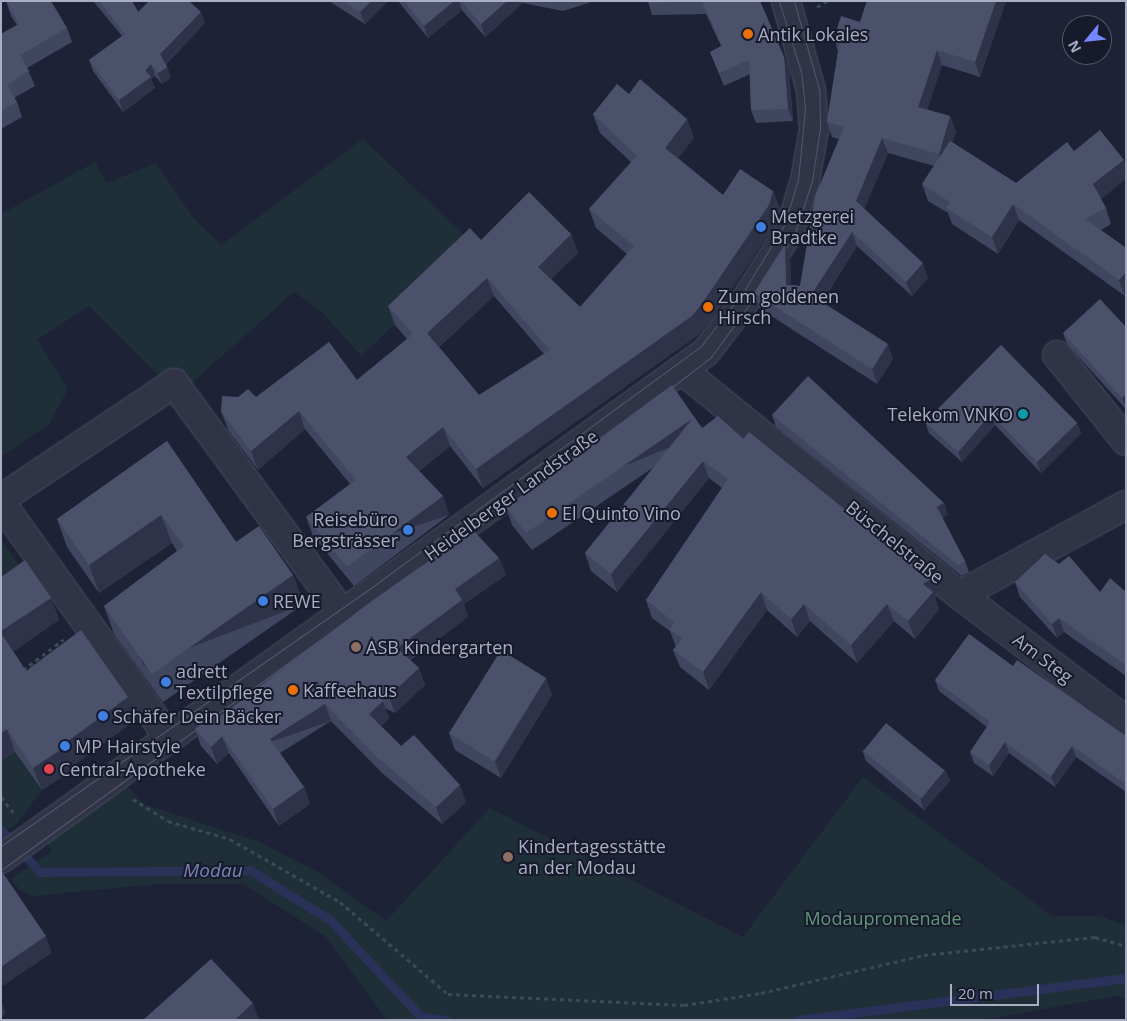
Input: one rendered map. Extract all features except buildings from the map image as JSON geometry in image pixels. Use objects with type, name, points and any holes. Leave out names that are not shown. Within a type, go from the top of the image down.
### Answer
[{"type":"street","name":"Heidelberger Landstraße","points":[[1,859],[344,615],[683,371],[706,352],[743,304],[790,230],[805,180],[814,130],[811,90],[786,1]]},
{"type":"street","points":[[1057,355],[1126,441]]},
{"type":"street","name":"Büschelstraße","points":[[683,371],[960,595],[1126,505]]},
{"type":"street","points":[[1,499],[174,383],[344,615]]},
{"type":"street","points":[[1,504],[170,739]]},
{"type":"street","name":"Am Steg","points":[[960,595],[1126,722]]},
{"type":"path","points":[[17,675],[86,622]]},
{"type":"path","points":[[124,794],[168,822],[230,839],[340,902],[448,994],[684,1005],[761,993],[924,955],[1095,937],[1126,946]]},
{"type":"green space","points":[[363,139],[477,247],[361,356],[323,313],[294,292],[178,395],[89,306],[37,340],[68,389],[49,424],[1,457],[1,214],[95,162],[107,183],[156,163],[194,219],[221,245]]},
{"type":"green space","points":[[1,540],[19,564],[1,577]]},
{"type":"green space","points":[[15,752],[42,790],[15,826],[1,833],[1,761]]},
{"type":"green space","name":"Modaupromenade","points":[[863,777],[1052,916],[1099,916],[1126,925],[1126,998],[1118,996],[981,1020],[387,1020],[326,937],[244,884],[158,884],[33,896],[20,890],[11,879],[52,851],[46,843],[127,786],[143,804],[257,841],[318,872],[386,921],[490,808],[743,937]]},
{"type":"waterway","name":"Modau","points":[[1,830],[40,872],[250,870],[330,920],[421,1017],[446,1020]]},
{"type":"waterway","name":"Modau","points":[[798,1020],[1126,978]]},
{"type":"tram line","points":[[1,846],[376,584],[701,346],[745,289],[784,225],[798,180],[805,108],[801,72],[779,1]]},
{"type":"tram line","points":[[779,259],[795,233],[812,181],[820,128],[819,89],[794,1]]},
{"type":"tram line","points":[[663,394],[711,357],[762,287]]},
{"type":"tram line","points":[[460,540],[525,493]]},
{"type":"tram line","points":[[1,870],[328,634]]},
{"type":"place","name":"Antik Lokales","points":[[748,34]]},
{"type":"place","name":"Metzgerei Bradtke","points":[[761,227]]},
{"type":"place","name":"Zum goldenen Hirsch","points":[[708,307]]},
{"type":"place","name":"Telekom VNKO","points":[[1023,414]]},
{"type":"place","name":"El Quinto Vino","points":[[552,513]]},
{"type":"place","name":"Reisebüro Bergsträsser","points":[[408,530]]},
{"type":"place","name":"REWE","points":[[263,601]]},
{"type":"place","name":"ASB Kindergarten","points":[[356,647]]},
{"type":"place","name":"adrett Textilpflege","points":[[166,682]]},
{"type":"place","name":"Kaffeehaus","points":[[293,690]]},
{"type":"place","name":"Schäfer Dein Bäcker","points":[[103,716]]},
{"type":"place","name":"MP Hairstyle","points":[[65,746]]},
{"type":"place","name":"Central-Apotheke","points":[[49,769]]},
{"type":"place","name":"Kindertagesstätte an der Modau","points":[[508,857]]}]
